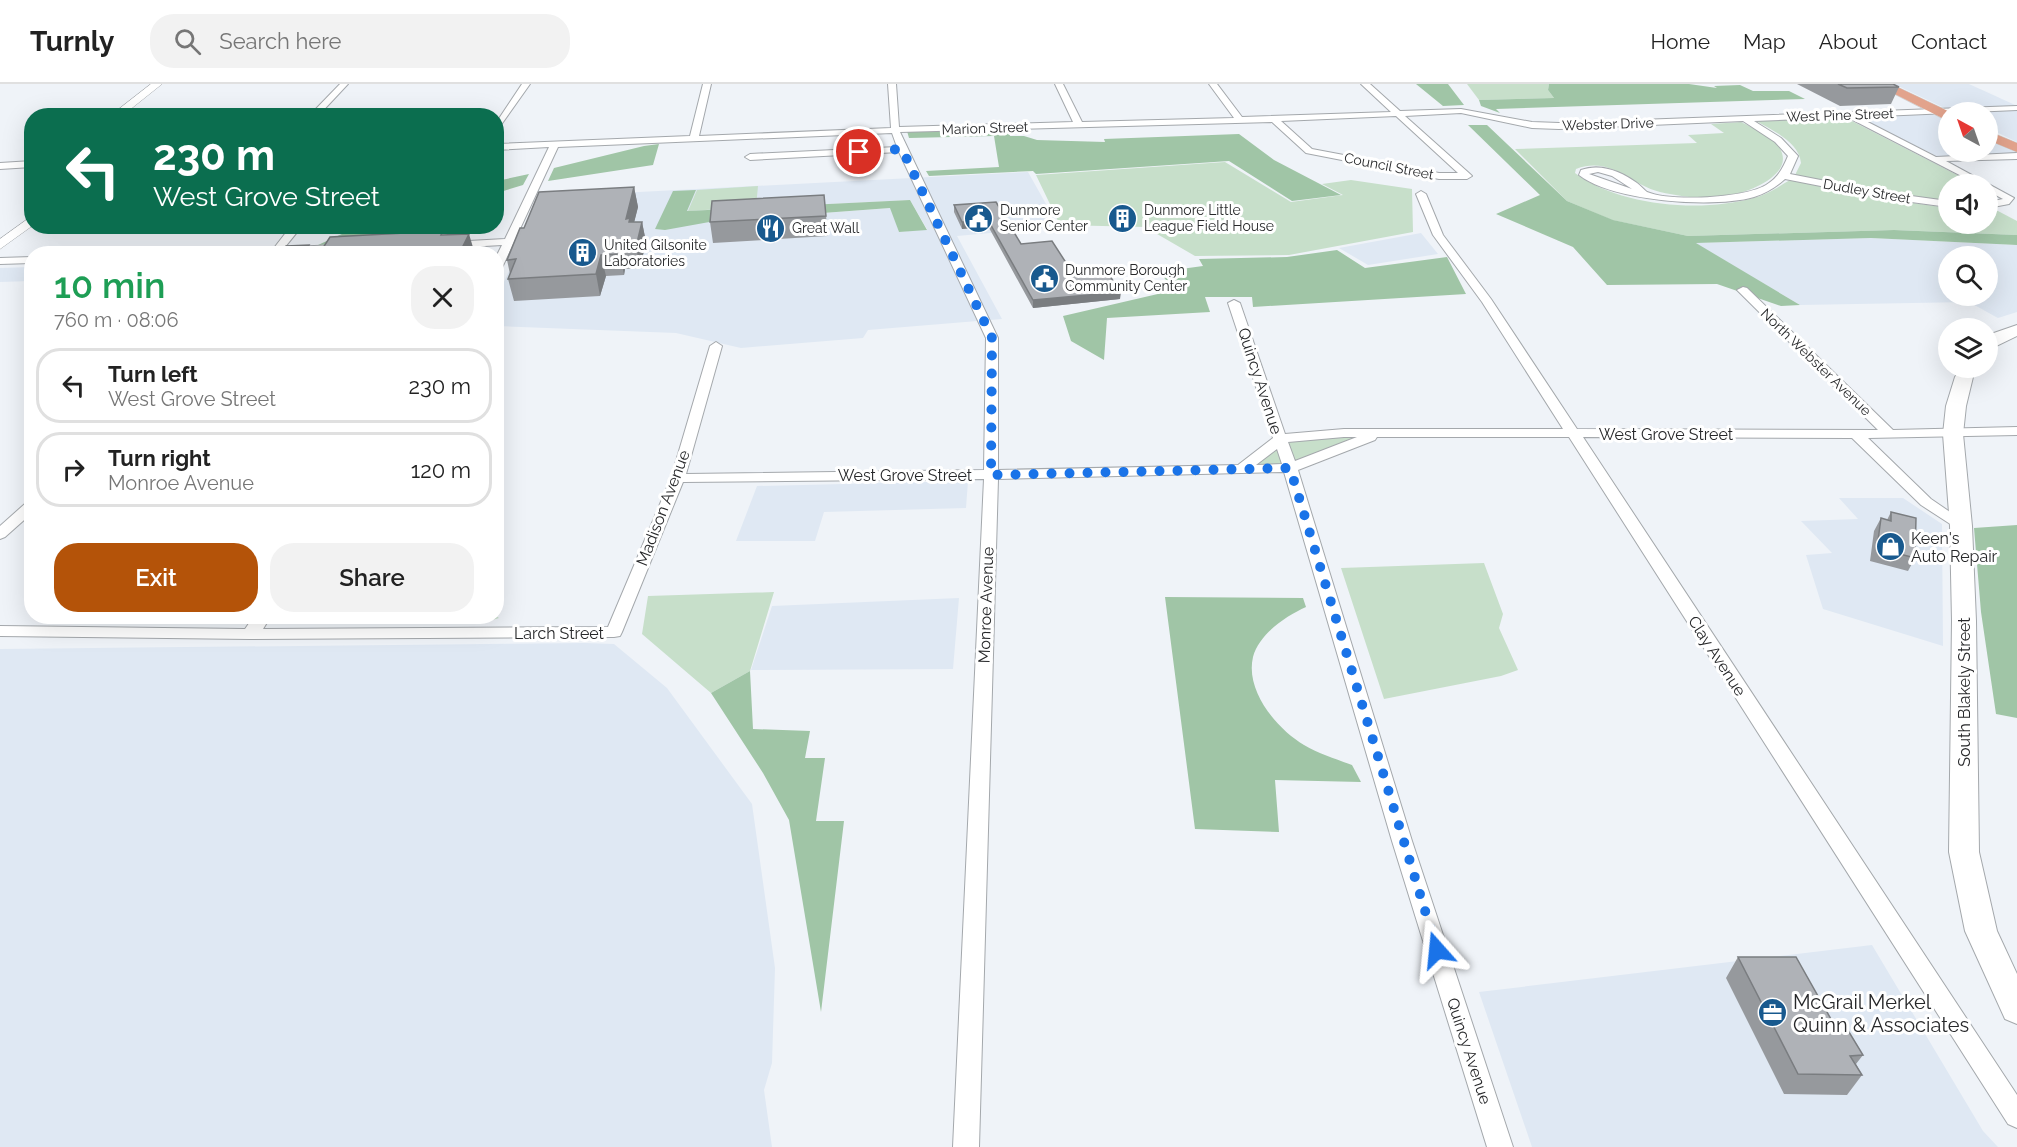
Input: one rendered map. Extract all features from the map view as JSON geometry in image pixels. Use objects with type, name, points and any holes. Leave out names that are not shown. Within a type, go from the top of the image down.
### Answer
[{"type":"main road","points":[[1881,84],[1938,112]]},
{"type":"main road","points":[[1998,139],[2017,148]]},
{"type":"main road","points":[[1998,337],[2017,330]]},
{"type":"main road","name":"South Blakely Street","points":[[1964,378],[1956,406],[1953,434],[1961,526],[1964,621],[1964,852],[1981,931],[2017,1009]]},
{"type":"street","points":[[126,108],[157,84]]},
{"type":"street","points":[[320,108],[344,84]]},
{"type":"street","points":[[504,118],[526,84]]},
{"type":"street","points":[[694,139],[707,84]]},
{"type":"street","name":"Monroe Avenue","points":[[892,84],[895,130],[902,149],[992,338],[991,475],[966,1147]]},
{"type":"street","points":[[1059,84],[1079,125]]},
{"type":"street","points":[[1213,84],[1239,119]]},
{"type":"street","points":[[1365,84],[1398,113]]},
{"type":"street","name":"West Pine Street","points":[[1744,118],[2017,108]]},
{"type":"street","name":"Marion Street","points":[[504,147],[895,130],[1473,111]]},
{"type":"street","name":"Webster Drive","points":[[1473,111],[1545,126],[1744,118]]},
{"type":"street","name":"Council Street","points":[[1274,119],[1309,151],[1394,165],[1439,176],[1462,177],[1466,174],[1398,113]]},
{"type":"street","points":[[1849,115],[1963,174]]},
{"type":"street","points":[[1643,194],[1640,189],[1615,173],[1598,168],[1584,172],[1584,175],[1594,181],[1643,194],[1687,201],[1730,199],[1773,185],[1785,176],[1791,166],[1793,156],[1763,129],[1744,118]]},
{"type":"street","points":[[504,250],[555,144]]},
{"type":"street","points":[[750,157],[902,149]]},
{"type":"street","points":[[1934,159],[2017,156]]},
{"type":"street","points":[[0,166],[24,165]]},
{"type":"street","name":"Clay Avenue","points":[[1439,176],[1429,182],[1421,193],[1438,235],[1487,302],[2017,1116]]},
{"type":"street","name":"Dudley Street","points":[[1785,176],[1882,195],[1938,203]]},
{"type":"street","points":[[1998,192],[2009,198],[2006,202],[1998,203]]},
{"type":"street","points":[[0,245],[24,226]]},
{"type":"street","points":[[280,246],[290,234]]},
{"type":"street","points":[[442,245],[507,242]]},
{"type":"street","points":[[0,261],[24,260]]},
{"type":"street","name":"North Webster Avenue","points":[[1743,290],[1889,433]]},
{"type":"street","name":"Quincy Avenue","points":[[1234,303],[1290,468],[1402,841],[1500,1147]]},
{"type":"street","name":"Madison Avenue","points":[[614,632],[678,478],[716,346]]},
{"type":"street","name":"West Grove Street","points":[[1280,440],[1344,433],[1953,434],[2017,431]]},
{"type":"street","name":"West Grove Street","points":[[678,478],[991,475],[1290,468],[1379,433]]},
{"type":"street","name":"North Webster Avenue","points":[[1856,434],[1926,502],[1961,526]]},
{"type":"street","points":[[1241,470],[1280,440]]},
{"type":"street","points":[[0,534],[24,512]]},
{"type":"street","points":[[250,634],[257,624]]},
{"type":"street","name":"Larch Street","points":[[0,631],[250,634],[614,632]]},
{"type":"shaded area","points":[[1894,84],[1969,84],[2013,104],[2017,106],[2017,142],[1998,133],[1998,102],[1938,102],[1938,105]]},
{"type":"shaded area","points":[[1932,114],[1938,117],[1938,157],[1852,115]]},
{"type":"shaded area","points":[[1998,143],[2017,152],[2017,154],[1998,155]]},
{"type":"shaded area","points":[[1028,172],[1059,227],[957,236],[1002,319],[868,330],[863,338],[741,348],[676,333],[504,326],[504,282],[543,197]],"holes":[[[696,190],[686,211],[910,200],[927,229],[899,232],[891,208],[715,221],[655,229],[664,213]]]},
{"type":"shaded area","points":[[1421,233],[1438,254],[1368,265],[1339,248]]},
{"type":"shaded area","points":[[1871,238],[2017,245],[2017,312],[1998,318],[1976,306],[1998,306],[1998,246],[1938,246],[1938,303],[1800,305],[1695,243]]},
{"type":"shaded area","points":[[24,267],[24,281],[0,282],[0,268]]},
{"type":"shaded area","points":[[968,481],[966,508],[824,512],[815,541],[736,541],[757,486]]},
{"type":"shaded area","points":[[1839,498],[1903,498],[1942,524],[1943,646],[1823,609],[1806,555],[1832,553],[1801,521],[1858,519]]},
{"type":"shaded area","points":[[959,598],[953,669],[751,670],[772,606]]},
{"type":"shaded area","points":[[614,644],[667,688],[752,804],[775,968],[772,1063],[764,1090],[772,1147],[0,1147],[0,649]]},
{"type":"shaded area","points":[[1872,945],[1983,1131],[1998,1147],[1532,1147],[1479,992]]},
{"type":"green space","points":[[1416,84],[1448,84],[1464,105],[1443,106]]},
{"type":"green space","points":[[1467,84],[1549,84],[1548,90],[1554,98],[1479,100]]},
{"type":"green space","points":[[1549,84],[1689,84],[1717,88],[1714,86],[1740,85],[1753,91],[1789,91],[1805,99],[1496,109],[1500,113],[1481,106],[1479,100],[1554,98],[1548,90]]},
{"type":"green space","points":[[1844,117],[1955,174],[1938,174],[1938,200],[1877,192],[1795,175],[1801,163],[1795,149],[1784,138],[1756,121]]},
{"type":"green space","points":[[1741,122],[1762,133],[1779,147],[1783,157],[1782,165],[1768,180],[1758,186],[1738,194],[1703,198],[1660,192],[1610,168],[1600,166],[1576,169],[1575,173],[1614,193],[1637,199],[1685,205],[1732,203],[1753,198],[1768,193],[1790,180],[1872,197],[1938,207],[1938,232],[1894,230],[1688,236],[1612,220],[1567,201],[1515,149],[1697,143],[1688,135],[1724,133],[1711,124]]},
{"type":"green space","points":[[1468,125],[1487,125],[1567,201],[1613,220],[1688,236],[1894,230],[1938,232],[1938,234],[2017,235],[2017,245],[1871,238],[1696,243],[1800,305],[1781,306],[1717,284],[1607,285],[1573,247],[1496,214],[1540,195]]},
{"type":"green space","points":[[1008,129],[1010,136],[1024,136],[1037,140],[1105,142],[1104,139],[1239,134],[1274,160],[1341,195],[1292,201],[1229,161],[1036,174],[1033,171],[929,176],[926,171],[999,167],[994,136],[909,138],[907,131]]},
{"type":"green space","points":[[659,144],[653,165],[548,181],[554,168]]},
{"type":"green space","points":[[1225,162],[1291,202],[1343,195],[1322,184],[1351,180],[1412,189],[1413,232],[1289,255],[1195,256],[1145,227],[1060,225],[1036,175]]},
{"type":"green space","points":[[529,174],[523,185],[504,191],[504,179]]},
{"type":"green space","points":[[758,186],[756,207],[688,211],[697,190]]},
{"type":"green space","points":[[696,190],[687,211],[910,200],[927,230],[899,232],[890,208],[715,221],[665,230],[655,229],[673,191]]},
{"type":"green space","points":[[1998,211],[2017,221],[2017,235],[1992,234],[1998,234]]},
{"type":"green space","points":[[342,234],[379,234],[367,243],[318,245]]},
{"type":"green space","points":[[1337,250],[1365,268],[1447,257],[1466,294],[1253,307],[1252,297],[1205,297],[1210,312],[1107,318],[1104,360],[1071,341],[1063,316],[1175,290],[1159,272],[1203,266],[1199,259],[1287,257]]},
{"type":"green space","points":[[1379,433],[1290,468],[1241,470],[1280,439]]},
{"type":"green space","points":[[2017,525],[2017,718],[1996,714],[1981,612],[1974,528]]},
{"type":"green space","points":[[1484,563],[1503,614],[1499,628],[1518,670],[1501,676],[1384,699],[1341,568]]},
{"type":"green space","points":[[774,592],[750,671],[711,693],[642,634],[648,596]]},
{"type":"green space","points":[[1165,597],[1303,598],[1306,607],[1274,627],[1256,649],[1252,670],[1254,683],[1265,708],[1284,729],[1310,748],[1352,765],[1361,782],[1275,780],[1279,832],[1195,829]]},
{"type":"green space","points":[[750,671],[753,729],[810,731],[805,758],[825,758],[816,821],[844,821],[821,1012],[789,820],[763,773],[711,693]]},
{"type":"building","points":[[1838,84],[1893,84],[1899,87],[1847,88]]},
{"type":"building","name":"United Gilsonite Laboratories","points":[[634,187],[626,219],[630,218],[629,222],[642,222],[636,247],[621,248],[620,254],[601,255],[596,274],[508,279],[516,259],[507,260],[520,228],[524,228],[539,192]]},
{"type":"building","points":[[824,195],[826,216],[710,222],[712,201]]},
{"type":"building","points":[[996,202],[1021,244],[1052,241],[1072,272],[1105,269],[1121,292],[1033,300],[988,220],[962,222],[954,205]]},
{"type":"building","points":[[469,234],[463,246],[324,246],[330,237]]},
{"type":"building","points":[[1891,512],[1916,518],[1915,558],[1877,548],[1881,518],[1891,521]]},
{"type":"building","points":[[1738,957],[1796,957],[1836,1028],[1846,1027],[1863,1055],[1850,1056],[1862,1075],[1798,1074]]},
{"type":"place","name":"Dunmore Senior Center","points":[[979,218]]},
{"type":"place","name":"Dunmore Little League Field House","points":[[1123,218]]},
{"type":"place","name":"Great Wall","points":[[771,228]]},
{"type":"place","name":"United Gilsonite Laboratories","points":[[583,253]]},
{"type":"place","name":"Dunmore Borough Community Center","points":[[1044,278]]},
{"type":"place","name":"Keen's Auto Repair","points":[[1890,547]]},
{"type":"place","name":"McGrail Merkel Quinn & Associates","points":[[1772,1013]]},
{"type":"route","points":[[859,152],[902,149],[992,338],[991,475],[1290,468],[1437,950]]}]
